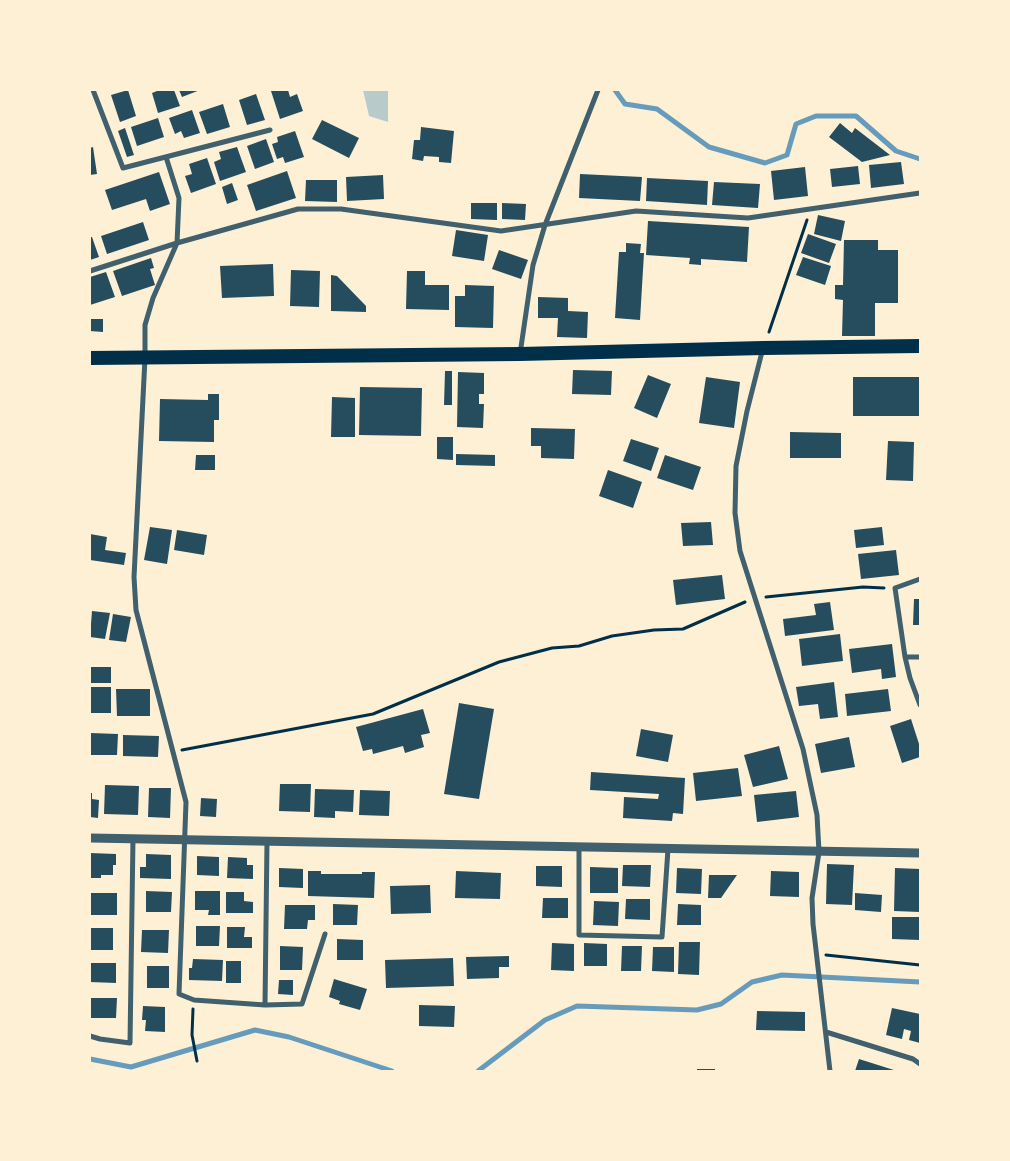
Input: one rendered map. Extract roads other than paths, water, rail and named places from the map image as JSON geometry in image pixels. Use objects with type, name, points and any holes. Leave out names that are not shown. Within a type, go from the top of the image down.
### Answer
[{"type":"highway","points":[[90,358],[520,354],[920,346]]},
{"type":"street","points":[[93,90],[123,168],[270,130]]},
{"type":"street","points":[[520,354],[533,265],[545,225],[598,90]]},
{"type":"street","points":[[166,157],[180,198],[177,243],[153,298],[145,325],[134,577],[136,610],[186,802],[179,994],[194,1000],[265,1005],[302,1004],[325,934]]},
{"type":"street","points":[[90,271],[177,243],[298,209],[350,210],[501,230],[636,211],[748,218],[920,193]]},
{"type":"street","points":[[763,348],[747,411],[736,466],[735,513],[740,551],[803,749],[817,815],[819,852],[812,898],[816,954],[830,1071]]},
{"type":"street","points":[[920,579],[895,588],[910,678],[920,705]]},
{"type":"street","points":[[906,657],[920,657]]},
{"type":"street","points":[[90,838],[920,853]]},
{"type":"street","points":[[90,1036],[130,1043],[133,838]]},
{"type":"street","points":[[265,1005],[267,841]]},
{"type":"street","points":[[579,848],[579,935],[653,937],[662,937],[668,849]]},
{"type":"street","points":[[826,1032],[913,1058],[920,1064]]},
{"type":"waterway","points":[[615,90],[625,104],[657,109],[709,147],[765,163],[787,155],[796,124],[816,116],[856,116],[896,151],[920,159]]},
{"type":"waterway","points":[[478,1071],[545,1020],[577,1006],[697,1010],[721,1004],[752,982],[782,975],[920,982]]},
{"type":"waterway","points":[[90,1059],[131,1067],[255,1030],[289,1037],[392,1071]]}]
